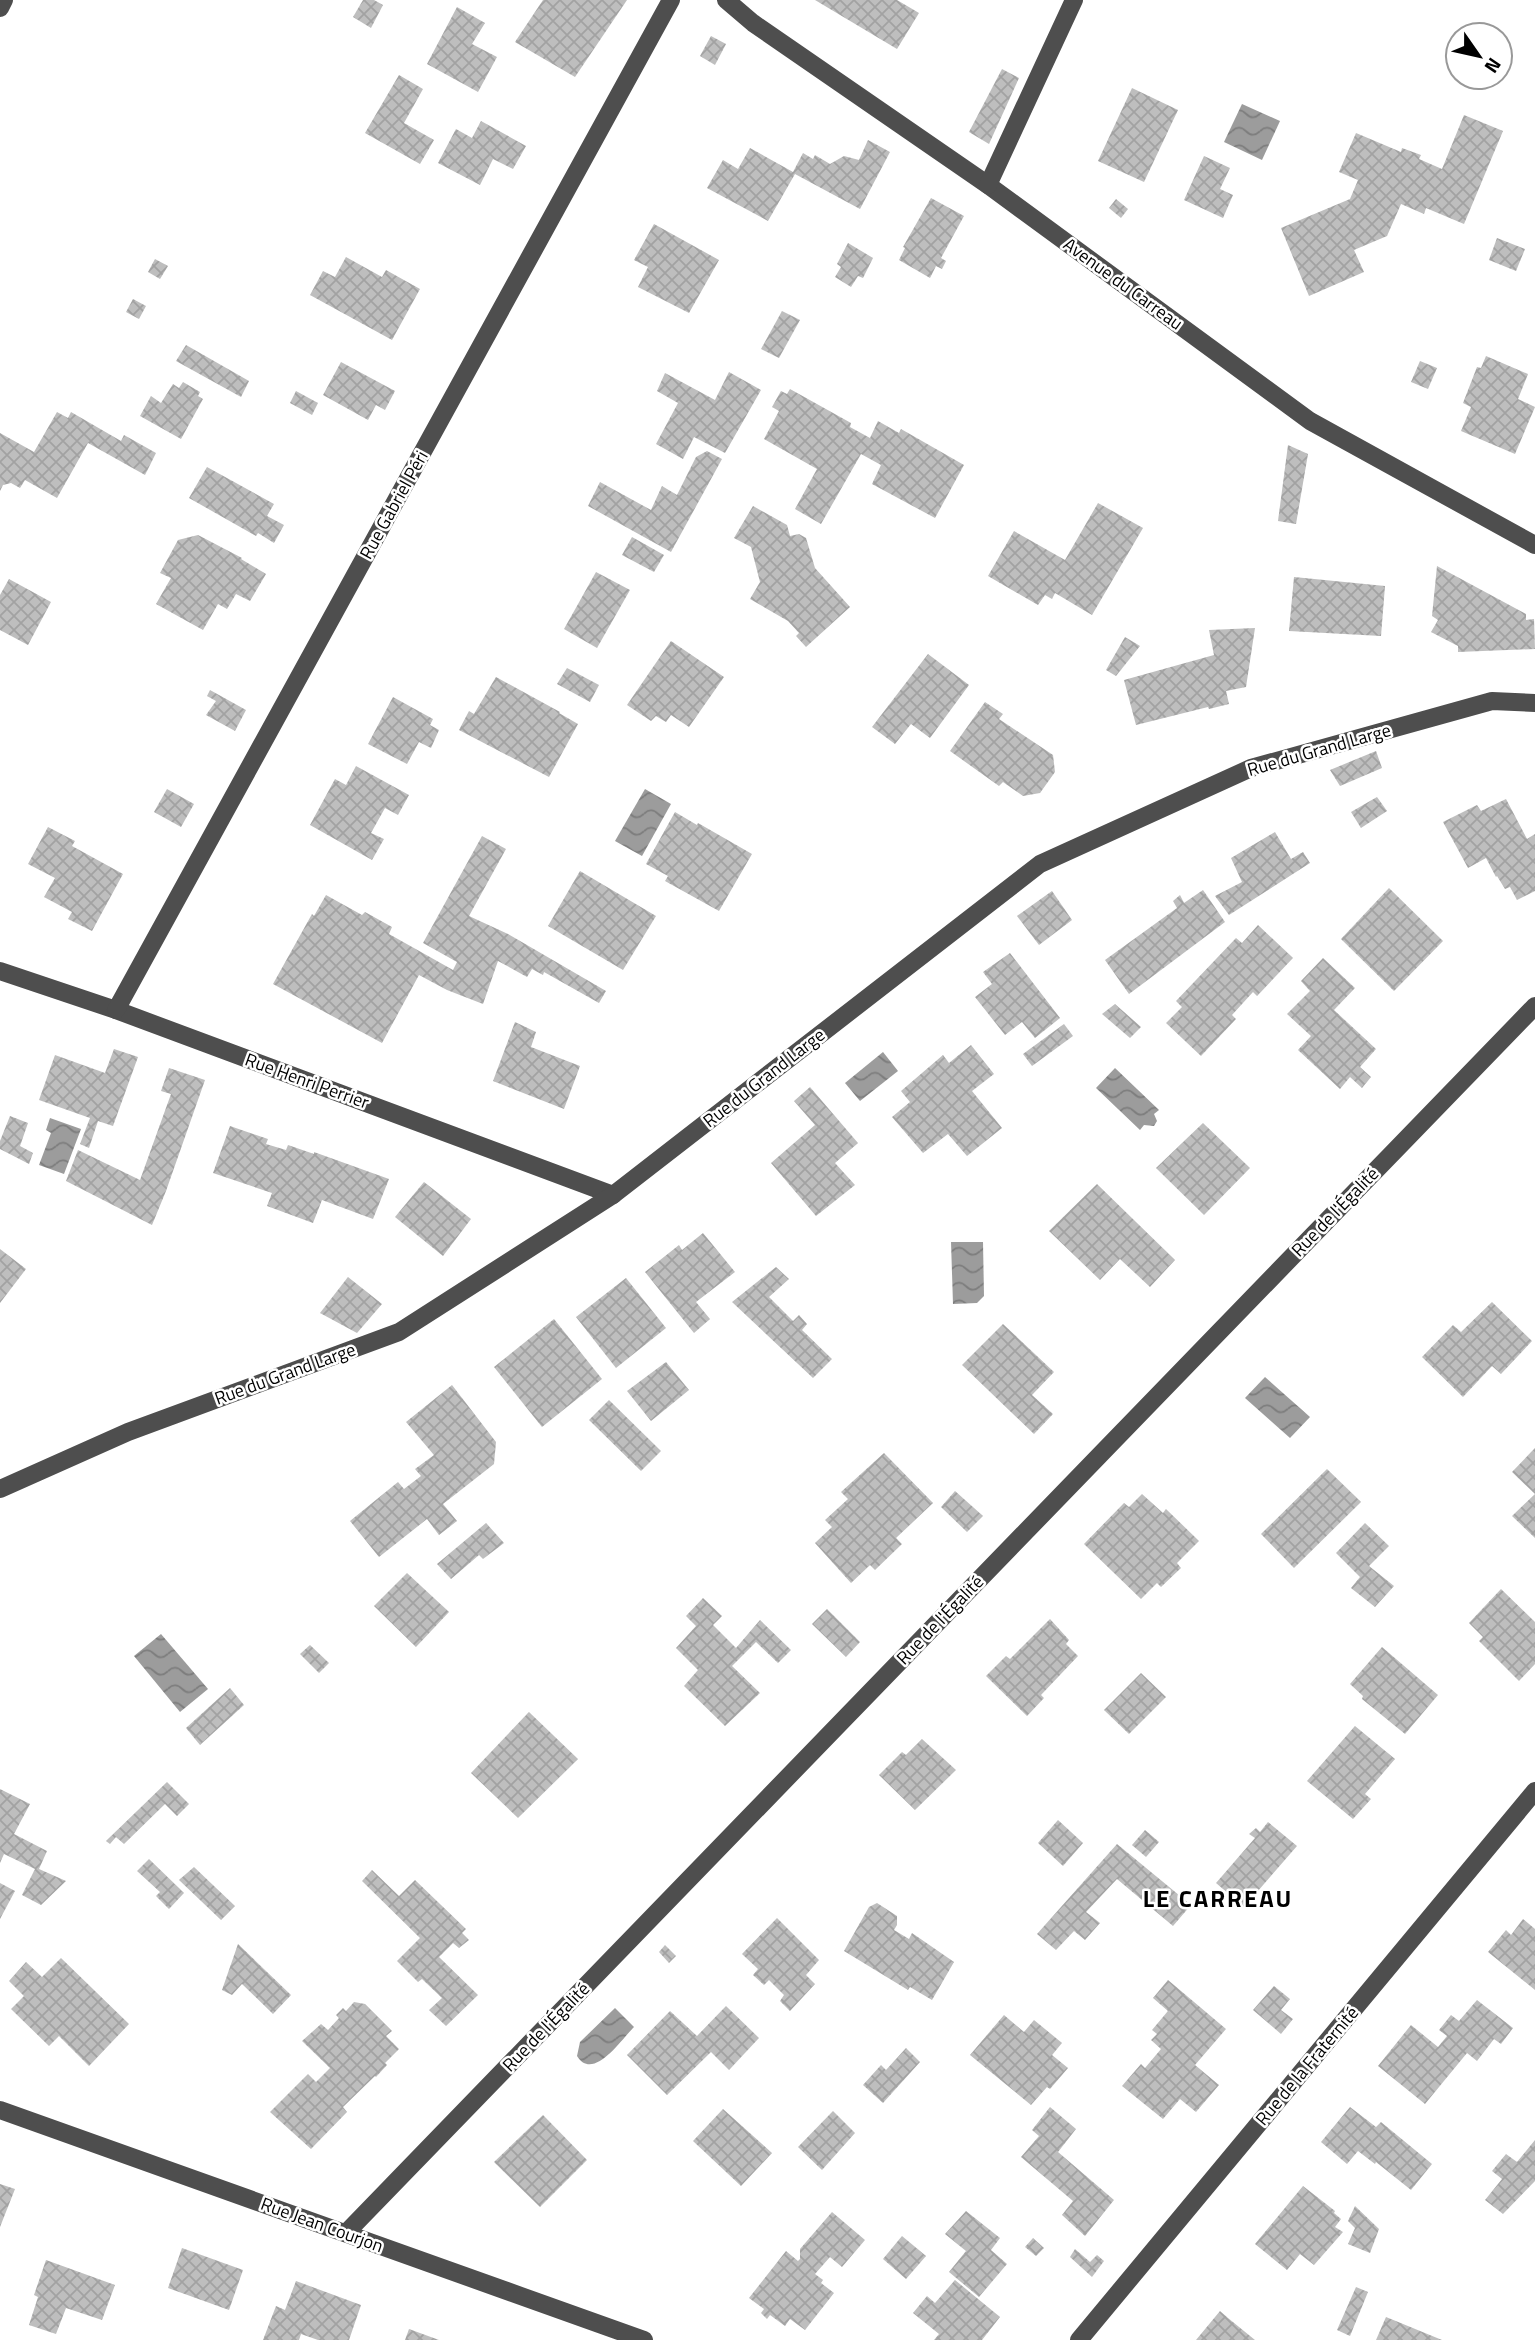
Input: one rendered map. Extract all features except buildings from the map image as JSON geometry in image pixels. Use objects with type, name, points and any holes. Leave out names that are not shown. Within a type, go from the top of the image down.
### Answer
[{"type":"street","points":[[0,8],[4,0]]},
{"type":"street","name":"Rue Gabriel Péri","points":[[116,1010],[671,0]]},
{"type":"street","name":"Avenue du Carreau","points":[[726,0],[753,23],[988,185],[1310,421],[1535,545]]},
{"type":"street","points":[[988,185],[1074,0]]},
{"type":"street","name":"Rue du Grand Large","points":[[0,1489],[128,1432],[399,1332],[613,1195],[1040,864],[1251,768],[1492,701],[1535,703]]},
{"type":"street","name":"Rue Henri Perrier","points":[[0,971],[116,1010],[613,1195]]},
{"type":"street","name":"Rue de l'Égalité","points":[[346,2234],[1535,1006]]},
{"type":"street","name":"Rue de la Fraternité","points":[[1079,2340],[1535,1791]]},
{"type":"street","name":"Rue Jean Courjon","points":[[0,2110],[644,2340]]},
{"type":"water","points":[[1242,104],[1280,121],[1262,160],[1224,142]]},
{"type":"water","points":[[645,789],[671,804],[642,856],[615,841]]},
{"type":"water","points":[[883,1052],[898,1071],[860,1101],[845,1083]]},
{"type":"water","points":[[1115,1068],[1159,1110],[1154,1114],[1157,1121],[1154,1126],[1144,1125],[1140,1130],[1096,1088]]},
{"type":"water","points":[[50,1118],[81,1129],[64,1174],[39,1165],[51,1133],[46,1130]]},
{"type":"water","points":[[951,1242],[983,1242],[984,1296],[977,1303],[953,1304]]},
{"type":"water","points":[[1265,1377],[1310,1417],[1290,1438],[1245,1398]]},
{"type":"water","points":[[161,1634],[208,1689],[180,1712],[134,1656]]},
{"type":"water","points":[[615,2008],[634,2027],[599,2062],[584,2063],[577,2056],[580,2042]]},
{"type":"district","name":"LE CARREAU","points":[[1218,1899]]}]
